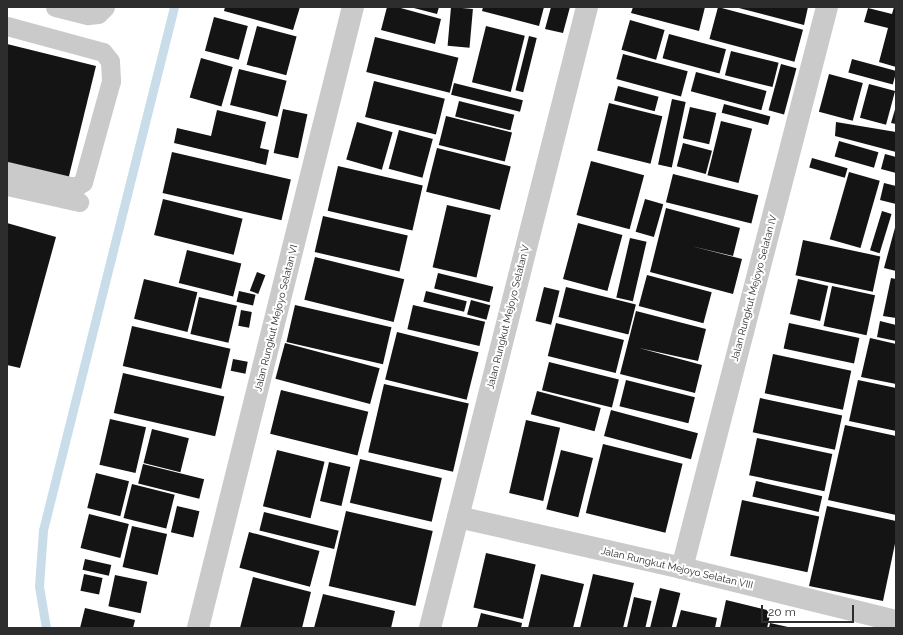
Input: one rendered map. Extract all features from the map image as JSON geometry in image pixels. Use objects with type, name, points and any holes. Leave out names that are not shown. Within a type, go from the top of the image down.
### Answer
[{"type":"street","name":"Jalan Rungkut Mejoyo Selatan VI","points":[[198,628],[353,7]]},
{"type":"street","name":"Jalan Rungkut Mejoyo Selatan V","points":[[430,628],[587,7]]},
{"type":"street","name":"Jalan Rungkut Mejoyo Selatan IV","points":[[682,568],[827,7]]},
{"type":"street","name":"Jalan Rungkut Mejoyo Selatan VIII","points":[[458,518],[682,568],[896,621]]},
{"type":"lane","points":[[54,7],[88,15],[98,14],[105,7]]},
{"type":"lane","points":[[7,26],[103,52],[110,61],[111,81],[83,182],[77,186],[70,186],[7,171]]},
{"type":"lane","points":[[7,186],[79,202]]},
{"type":"building","points":[[225,7],[300,7],[293,30],[224,11]]},
{"type":"building","points":[[387,7],[397,7],[441,19],[435,44],[381,30]]},
{"type":"building","points":[[410,7],[439,7],[437,14]]},
{"type":"building","points":[[451,7],[473,9],[470,48],[448,46]]},
{"type":"building","points":[[483,7],[544,7],[539,26],[482,11]]},
{"type":"building","points":[[551,7],[570,7],[563,33],[545,29]]},
{"type":"building","points":[[633,7],[705,7],[699,31],[631,13]]},
{"type":"building","points":[[718,7],[803,30],[794,62],[709,39]]},
{"type":"building","points":[[735,7],[808,7],[804,25]]},
{"type":"building","points":[[894,7],[896,7],[896,67],[879,62],[888,28],[864,22],[868,8],[892,14]]},
{"type":"building","points":[[214,17],[248,26],[239,60],[205,51]]},
{"type":"building","points":[[630,20],[665,30],[656,60],[621,50]]},
{"type":"building","points":[[257,26],[297,37],[286,75],[247,65]]},
{"type":"building","points":[[486,26],[525,36],[511,92],[472,82]]},
{"type":"building","points":[[669,34],[726,49],[720,73],[663,58]]},
{"type":"building","points":[[529,36],[537,38],[523,92],[515,90]]},
{"type":"building","points":[[375,37],[458,58],[450,93],[366,72]]},
{"type":"building","points":[[7,44],[96,66],[68,180],[7,165]]},
{"type":"building","points":[[731,51],[779,63],[772,87],[725,75]]},
{"type":"building","points":[[623,54],[688,71],[681,96],[616,79]]},
{"type":"building","points":[[201,58],[233,67],[221,107],[190,97]]},
{"type":"building","points":[[852,59],[896,71],[893,84],[848,73]]},
{"type":"building","points":[[781,64],[796,68],[784,115],[769,110]]},
{"type":"building","points":[[239,69],[287,81],[278,117],[230,105]]},
{"type":"building","points":[[696,72],[767,91],[761,110],[691,91]]},
{"type":"building","points":[[829,74],[863,83],[853,121],[819,112]]},
{"type":"building","points":[[374,81],[445,99],[436,135],[365,117]]},
{"type":"building","points":[[454,83],[523,100],[520,112],[451,95]]},
{"type":"building","points":[[869,84],[895,91],[886,125],[860,118]]},
{"type":"building","points":[[618,86],[659,97],[655,111],[614,100]]},
{"type":"building","points":[[672,99],[686,102],[672,167],[658,165]]},
{"type":"building","points":[[459,101],[514,115],[510,130],[455,117]]},
{"type":"building","points":[[609,103],[662,116],[651,164],[597,151]]},
{"type":"building","points":[[724,104],[770,116],[768,125],[722,113]]},
{"type":"building","points":[[896,106],[896,124],[891,123]]},
{"type":"building","points":[[690,107],[716,113],[709,144],[683,138]]},
{"type":"building","points":[[283,109],[307,114],[298,158],[274,153]]},
{"type":"building","points":[[217,110],[266,122],[260,148],[269,150],[266,165],[174,143],[177,128],[211,136]]},
{"type":"building","points":[[446,116],[512,132],[505,162],[439,145]]},
{"type":"building","points":[[721,121],[752,129],[739,183],[707,175]]},
{"type":"building","points":[[357,122],[393,132],[382,170],[346,159]]},
{"type":"building","points":[[836,122],[896,132],[896,152],[835,136]]},
{"type":"building","points":[[399,130],[433,139],[422,178],[389,169]]},
{"type":"building","points":[[839,141],[878,152],[874,168],[835,156]]},
{"type":"building","points":[[683,143],[712,151],[706,174],[677,166]]},
{"type":"building","points":[[437,148],[511,166],[500,210],[426,192]]},
{"type":"building","points":[[172,152],[291,179],[281,220],[163,193]]},
{"type":"building","points":[[885,154],[896,157],[896,173],[881,169]]},
{"type":"building","points":[[812,158],[848,168],[845,178],[809,168]]},
{"type":"building","points":[[591,161],[644,175],[630,229],[577,215]]},
{"type":"building","points":[[338,166],[423,186],[412,230],[328,211]]},
{"type":"building","points":[[849,172],[880,181],[860,248],[830,239]]},
{"type":"building","points":[[673,174],[758,195],[751,223],[666,202]]},
{"type":"building","points":[[884,183],[896,186],[896,204],[880,200]]},
{"type":"building","points":[[163,199],[243,219],[234,255],[154,235]]},
{"type":"building","points":[[645,199],[663,204],[654,237],[636,232]]},
{"type":"building","points":[[447,205],[491,215],[476,277],[433,267]]},
{"type":"building","points":[[666,208],[740,228],[733,256],[691,246],[742,259],[733,294],[650,272]]},
{"type":"building","points":[[882,211],[892,214],[880,253],[870,250]]},
{"type":"building","points":[[323,216],[408,236],[399,272],[315,252]]},
{"type":"building","points":[[7,223],[56,237],[20,368],[7,365]]},
{"type":"building","points":[[578,223],[622,235],[607,291],[563,279]]},
{"type":"building","points":[[896,224],[896,271],[884,268]]},
{"type":"building","points":[[630,238],[647,242],[633,301],[616,297]]},
{"type":"building","points":[[803,240],[880,256],[873,292],[796,275]]},
{"type":"building","points":[[187,250],[241,264],[233,297],[179,283]]},
{"type":"building","points":[[315,257],[404,279],[394,322],[304,300]]},
{"type":"building","points":[[257,272],[265,275],[258,294],[250,291]]},
{"type":"building","points":[[438,273],[493,287],[489,302],[434,289]]},
{"type":"building","points":[[647,275],[712,292],[703,323],[639,306]]},
{"type":"building","points":[[891,278],[896,279],[896,318],[883,316]]},
{"type":"building","points":[[144,279],[197,292],[187,332],[134,319]]},
{"type":"building","points":[[798,279],[828,286],[820,321],[790,314]]},
{"type":"building","points":[[832,286],[875,295],[867,335],[823,326]]},
{"type":"building","points":[[544,287],[560,291],[551,325],[536,321]]},
{"type":"building","points":[[566,287],[636,304],[628,334],[559,317]]},
{"type":"building","points":[[239,291],[256,295],[253,306],[237,302]]},
{"type":"building","points":[[426,291],[467,301],[464,312],[423,302]]},
{"type":"building","points":[[199,297],[237,306],[228,343],[190,334]]},
{"type":"building","points":[[471,300],[490,305],[486,320],[467,314]]},
{"type":"building","points":[[295,305],[391,327],[383,364],[286,342]]},
{"type":"building","points":[[413,305],[485,322],[479,346],[407,329]]},
{"type":"building","points":[[241,310],[252,312],[249,328],[238,326]]},
{"type":"building","points":[[636,311],[706,329],[698,361],[639,348],[702,365],[695,393],[620,374]]},
{"type":"building","points":[[880,321],[896,325],[896,341],[877,337]]},
{"type":"building","points":[[556,323],[624,340],[616,373],[548,356]]},
{"type":"building","points":[[789,323],[859,338],[854,363],[784,348]]},
{"type":"building","points":[[132,326],[230,349],[221,389],[123,366]]},
{"type":"building","points":[[397,332],[479,352],[467,400],[385,380]]},
{"type":"building","points":[[870,338],[896,344],[896,384],[861,377]]},
{"type":"building","points":[[285,343],[380,368],[370,404],[275,379]]},
{"type":"building","points":[[773,354],[851,371],[843,410],[765,393]]},
{"type":"building","points":[[233,359],[248,362],[245,374],[231,371]]},
{"type":"building","points":[[549,362],[619,379],[612,408],[542,390]]},
{"type":"building","points":[[123,373],[224,396],[215,436],[114,413]]},
{"type":"building","points":[[626,380],[695,397],[688,423],[619,406]]},
{"type":"building","points":[[858,380],[896,388],[896,431],[849,421]]},
{"type":"building","points":[[384,384],[469,404],[453,472],[368,452]]},
{"type":"building","points":[[281,390],[368,412],[357,455],[270,434]]},
{"type":"building","points":[[537,391],[601,408],[595,431],[531,414]]},
{"type":"building","points":[[760,398],[842,415],[835,450],[753,432]]},
{"type":"building","points":[[611,410],[698,433],[691,459],[604,436]]},
{"type":"building","points":[[110,419],[146,427],[135,473],[99,465]]},
{"type":"building","points":[[526,420],[560,428],[543,501],[509,493]]},
{"type":"building","points":[[845,425],[896,436],[896,515],[828,500]]},
{"type":"building","points":[[152,429],[189,438],[180,472],[144,463]]},
{"type":"building","points":[[757,438],[832,454],[824,491],[749,475]]},
{"type":"building","points":[[603,444],[683,464],[665,533],[586,513]]},
{"type":"building","points":[[277,450],[325,462],[311,518],[263,506]]},
{"type":"building","points":[[561,450],[593,458],[578,517],[546,509]]},
{"type":"building","points":[[360,459],[442,478],[432,522],[350,503]]},
{"type":"building","points":[[329,462],[350,467],[341,506],[320,501]]},
{"type":"building","points":[[143,464],[204,479],[199,499],[138,483]]},
{"type":"building","points":[[96,473],[129,481],[120,516],[87,508]]},
{"type":"building","points":[[756,481],[822,496],[819,512],[752,497]]},
{"type":"building","points":[[132,484],[175,495],[166,529],[124,518]]},
{"type":"building","points":[[742,500],[819,516],[807,572],[730,556]]},
{"type":"building","points":[[177,506],[199,511],[193,537],[171,532]]},
{"type":"building","points":[[827,506],[896,521],[896,539],[883,601],[809,586]]},
{"type":"building","points":[[346,511],[433,531],[415,606],[329,586]]},
{"type":"building","points":[[264,512],[339,531],[334,549],[259,530]]},
{"type":"building","points":[[89,514],[129,524],[120,558],[81,548]]},
{"type":"building","points":[[132,526],[167,534],[158,575],[123,567]]},
{"type":"building","points":[[249,532],[320,551],[310,587],[239,568]]},
{"type":"building","points":[[486,553],[536,564],[523,619],[473,608]]},
{"type":"building","points":[[85,559],[111,565],[109,576],[83,570]]},
{"type":"building","points":[[84,574],[103,578],[99,595],[80,591]]},
{"type":"building","points":[[541,574],[584,584],[573,628],[528,628]]},
{"type":"building","points":[[593,574],[634,583],[623,628],[580,628]]},
{"type":"building","points":[[115,575],[147,582],[141,613],[108,606]]},
{"type":"building","points":[[253,577],[311,592],[302,628],[240,628]]},
{"type":"building","points":[[660,588],[680,593],[672,628],[650,628]]},
{"type":"building","points":[[323,594],[395,611],[391,628],[314,628]]},
{"type":"building","points":[[634,597],[652,601],[645,628],[627,628]]},
{"type":"building","points":[[726,600],[771,611],[767,628],[720,628]]},
{"type":"building","points":[[85,608],[135,620],[133,628],[80,628]]},
{"type":"building","points":[[681,610],[717,618],[715,628],[676,628]]},
{"type":"building","points":[[481,613],[522,623],[521,628],[477,628]]},
{"type":"building","points":[[770,623],[788,627],[788,628],[769,628]]},
{"type":"waterway","points":[[46,628],[39,586],[43,530],[174,7]]}]
